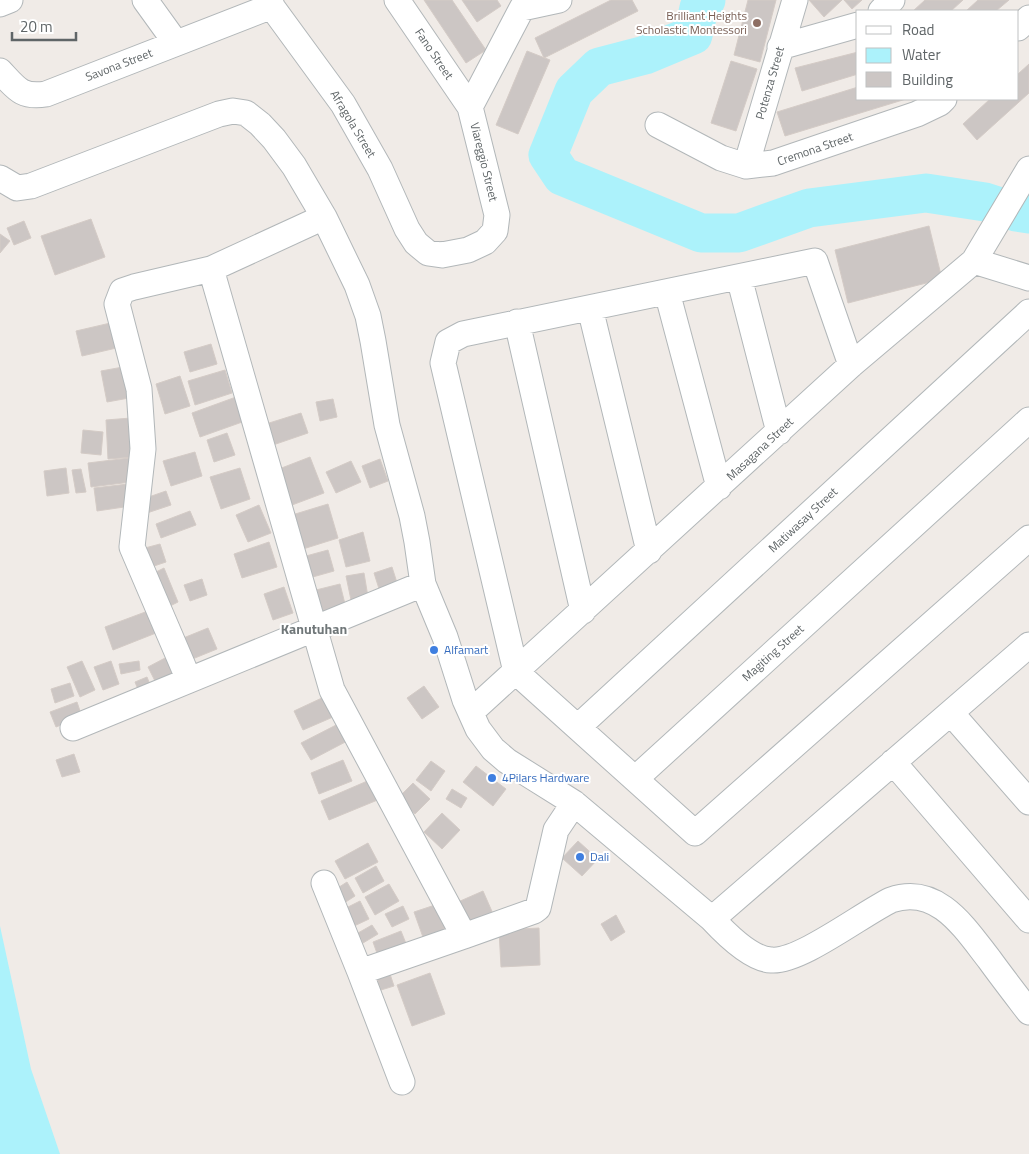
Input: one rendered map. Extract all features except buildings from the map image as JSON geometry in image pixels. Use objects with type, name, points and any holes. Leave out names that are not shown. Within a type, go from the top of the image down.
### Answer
[{"type":"street","points":[[0,4],[10,0]]},
{"type":"street","points":[[144,0],[176,43]]},
{"type":"street","name":"Fano Street","points":[[397,0],[470,107]]},
{"type":"street","name":"Viareggio Street","points":[[428,253],[442,255],[468,250],[485,242],[494,231],[497,216],[470,107],[520,4],[559,0]]},
{"type":"street","name":"Potenza Street","points":[[746,166],[795,0]]},
{"type":"street","points":[[882,10],[892,0]]},
{"type":"street","name":"Savona Street","points":[[0,71],[16,88],[24,93],[32,96],[46,94],[176,43],[270,3]]},
{"type":"street","name":"Afragola Street","points":[[270,3],[343,104],[380,168],[407,230],[416,243],[428,253]]},
{"type":"street","points":[[1019,27],[1029,18]]},
{"type":"street","points":[[780,47],[856,26]]},
{"type":"street","name":"Cremona Street","points":[[658,125],[721,158],[746,166],[773,163],[836,142],[917,114],[943,100]]},
{"type":"street","points":[[0,178],[17,188],[31,186],[219,114],[233,111],[246,113],[260,124],[294,166],[324,217],[350,267],[368,316],[378,366],[381,397],[418,542],[423,584],[445,637],[465,700],[478,729],[493,749],[507,761],[574,803],[712,919],[725,933],[756,955],[770,960],[784,960],[824,940],[900,896],[924,898],[950,913],[965,928],[1029,1012]]},
{"type":"street","name":"Masagana Street","points":[[471,712],[851,366],[974,261],[1029,169]]},
{"type":"street","points":[[189,680],[132,547],[143,449],[139,389],[117,304],[122,292],[134,287],[211,269],[324,217]]},
{"type":"street","points":[[974,261],[1029,278]]},
{"type":"street","points":[[851,366],[815,262],[517,322],[463,334],[448,342],[443,363],[516,672],[695,833],[1029,538]]},
{"type":"street","points":[[211,269],[332,690],[464,936]]},
{"type":"street","points":[[739,277],[779,432]]},
{"type":"street","points":[[667,292],[719,486]]},
{"type":"street","points":[[590,308],[649,551]]},
{"type":"street","name":"Matiwasay Street","points":[[578,727],[1029,312]]},
{"type":"street","points":[[517,322],[583,611]]},
{"type":"street","name":"Magiting Street","points":[[635,779],[1029,420]]},
{"type":"street","points":[[73,728],[423,584]]},
{"type":"street","points":[[712,919],[951,713],[1024,659]]},
{"type":"street","points":[[951,713],[1029,802]]},
{"type":"street","points":[[893,762],[1029,920]]},
{"type":"street","points":[[360,972],[538,908],[556,830],[574,803]]},
{"type":"street","points":[[324,883],[402,1082]]},
{"type":"water","points":[[0,926],[31,1069],[60,1154],[0,1154]]},
{"type":"waterway","points":[[706,0],[699,8],[693,35],[645,55],[599,67],[574,91],[548,155],[562,176],[701,233],[739,233],[809,208],[926,193],[985,202],[1029,214]]},
{"type":"place","name":"Brilliant Heights Scholastic Montessori","points":[[757,23]]},
{"type":"place","name":"Alfamart","points":[[434,650]]},
{"type":"place","name":"4Pilars Hardware","points":[[492,778]]},
{"type":"place","name":"Dali","points":[[580,857]]},
{"type":"district","name":"Kanutuhan","points":[[314,629]]}]
